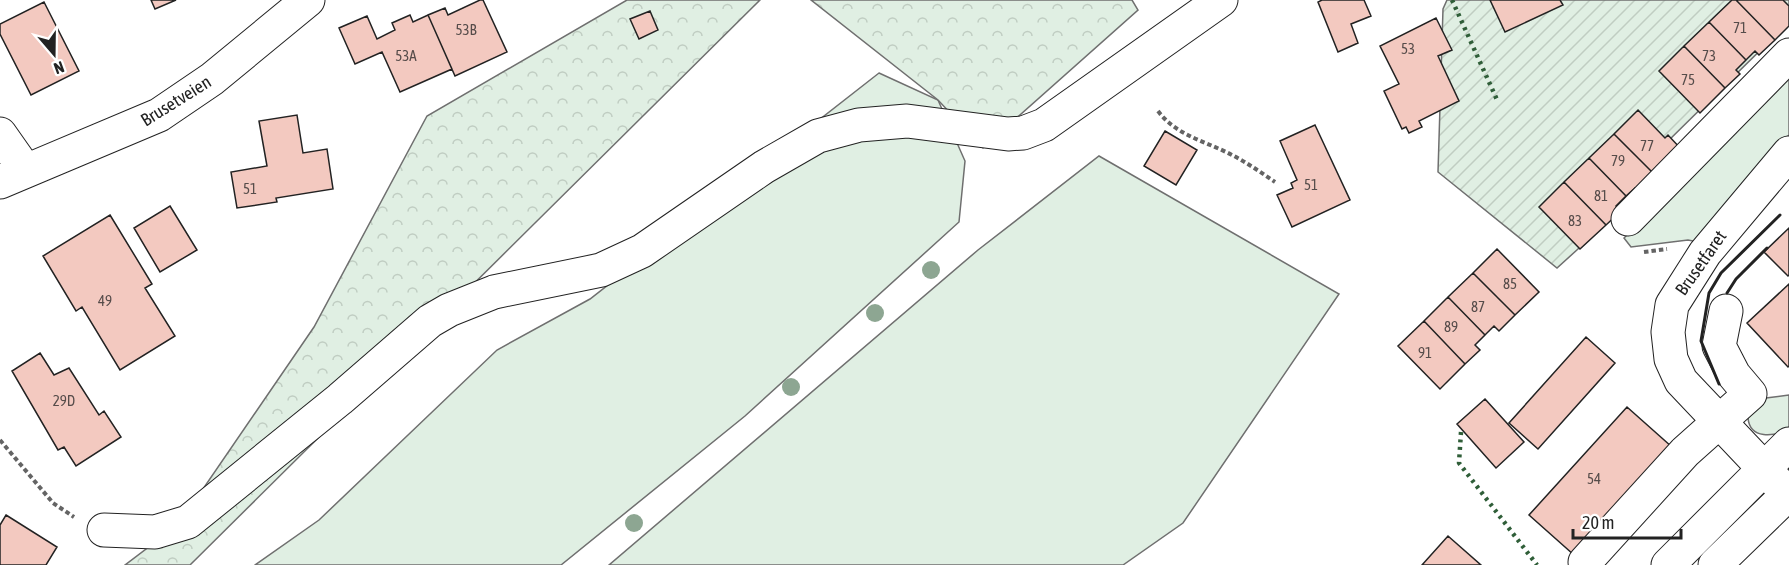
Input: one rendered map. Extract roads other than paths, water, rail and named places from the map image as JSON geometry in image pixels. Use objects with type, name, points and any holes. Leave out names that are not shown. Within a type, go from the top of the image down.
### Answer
[{"type":"street","name":"Brusetveien","points":[[0,134],[13,177],[159,115],[230,65],[308,0]]},
{"type":"street","points":[[104,530],[155,532],[188,522],[332,406],[430,321],[471,300],[495,292],[580,275],[620,263],[642,251],[764,166],[818,136],[859,125],[907,121],[991,133],[1023,133],[1044,125],[1221,0]]},
{"type":"street","points":[[1628,219],[1789,55]]},
{"type":"street","name":"Brusetfaret","points":[[1789,153],[1705,253],[1672,305],[1668,332],[1671,359],[1681,381],[1789,493]]},
{"type":"street","points":[[1585,562],[1685,452],[1718,420],[1750,394],[1734,375],[1719,346],[1726,311]]},
{"type":"street","points":[[1668,565],[1789,444]]},
{"type":"street","points":[[1715,565],[1789,493]]}]
